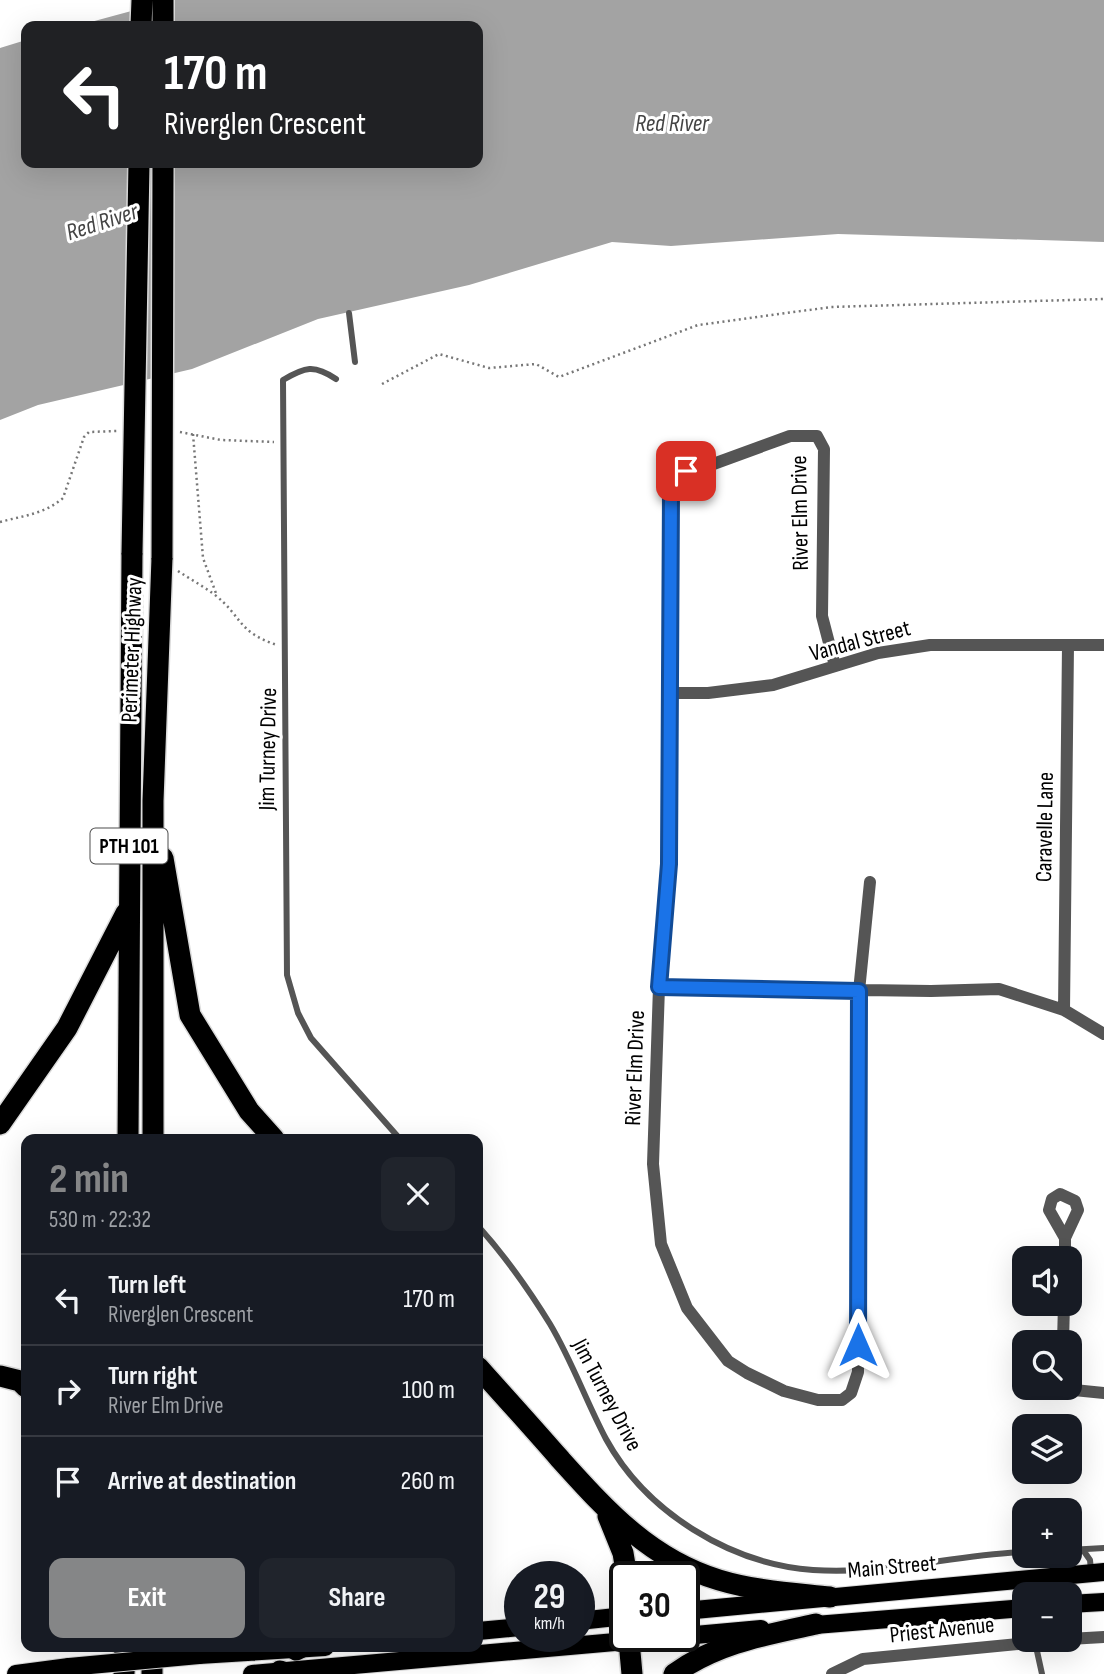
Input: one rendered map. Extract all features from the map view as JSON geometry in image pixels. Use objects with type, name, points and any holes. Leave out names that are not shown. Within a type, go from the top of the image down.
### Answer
[{"type":"highway","points":[[141,21],[142,0]]},
{"type":"highway","points":[[163,0],[163,21]]},
{"type":"highway","name":"Perimeter Highway","points":[[128,1134],[132,553],[139,168]]},
{"type":"highway","name":"Perimeter Highway","points":[[153,1134],[153,801],[170,565],[163,168]]},
{"type":"highway","points":[[153,801],[190,1015],[249,1111],[270,1134]]},
{"type":"highway","points":[[0,1124],[67,1028],[128,908]]},
{"type":"highway","points":[[483,1373],[604,1508],[628,1531],[660,1554],[717,1579],[758,1589],[830,1597]]},
{"type":"highway","points":[[0,1376],[21,1383]]},
{"type":"highway","points":[[604,1508],[624,1561]]},
{"type":"highway","points":[[674,1674],[704,1655],[740,1640],[816,1625]]},
{"type":"highway","points":[[124,1674],[125,1652]]},
{"type":"highway","points":[[152,1652],[152,1674]]},
{"type":"highway","points":[[630,1652],[632,1674]]},
{"type":"main road","name":"Main Street","points":[[700,1609],[1098,1572]]},
{"type":"main road","points":[[1082,1603],[1104,1602]]},
{"type":"main road","points":[[700,1635],[1012,1609]]},
{"type":"main road","points":[[483,1631],[504,1629]]},
{"type":"main road","points":[[252,1674],[609,1643]]},
{"type":"main road","points":[[16,1674],[242,1652]]},
{"type":"street","name":"River Elm Drive","points":[[835,666],[822,616],[824,449],[817,436],[790,436],[675,478],[671,491],[669,864],[659,987],[653,1164],[661,1244],[687,1308],[728,1361],[783,1391],[817,1400],[842,1399],[851,1393],[858,1372],[859,991]]},
{"type":"street","name":"Vandal Street","points":[[669,693],[773,685],[878,653],[930,645],[1104,645]]},
{"type":"street","name":"Caravelle Lane","points":[[1064,1010],[1068,645]]},
{"type":"street","points":[[859,991],[870,882]]},
{"type":"street","points":[[659,987],[859,991],[999,989],[1064,1010],[1104,1034]]},
{"type":"street","points":[[1065,1238],[1065,1246]]},
{"type":"street","points":[[1082,1391],[1104,1393]]},
{"type":"street","points":[[1082,1638],[1104,1637]]},
{"type":"street","name":"Priest Avenue","points":[[832,1674],[863,1659],[1012,1644]]},
{"type":"lane","points":[[349,313],[355,362]]},
{"type":"lane","name":"Jim Turney Drive","points":[[336,379],[324,371],[303,368],[284,380],[286,975],[298,1013],[312,1038],[396,1134]]},
{"type":"lane","name":"Jim Turney Drive","points":[[483,1232],[521,1279],[551,1326],[607,1441],[639,1485],[683,1523],[721,1546],[761,1561],[812,1570],[871,1570],[1012,1553]]},
{"type":"lane","points":[[1098,1572],[1083,1550],[1104,1548]]},
{"type":"lane","points":[[1037,1652],[1042,1674]]},
{"type":"path","points":[[382,384],[439,354],[489,368],[536,364],[559,377],[698,325],[831,307],[1104,299]]},
{"type":"path","points":[[193,434],[203,558],[217,596],[241,627],[257,639],[287,648]]},
{"type":"path","points":[[170,565],[217,596]]},
{"type":"water","name":"Red River","points":[[172,0],[1104,0],[1104,242],[838,234],[671,246],[612,242],[469,285],[318,319],[192,369],[38,405],[0,420],[0,48],[21,42],[21,168],[483,168],[483,21],[94,21]]},
{"type":"route","points":[[686,471],[675,478],[671,491],[669,864],[659,987],[859,991],[858,1345]]}]
